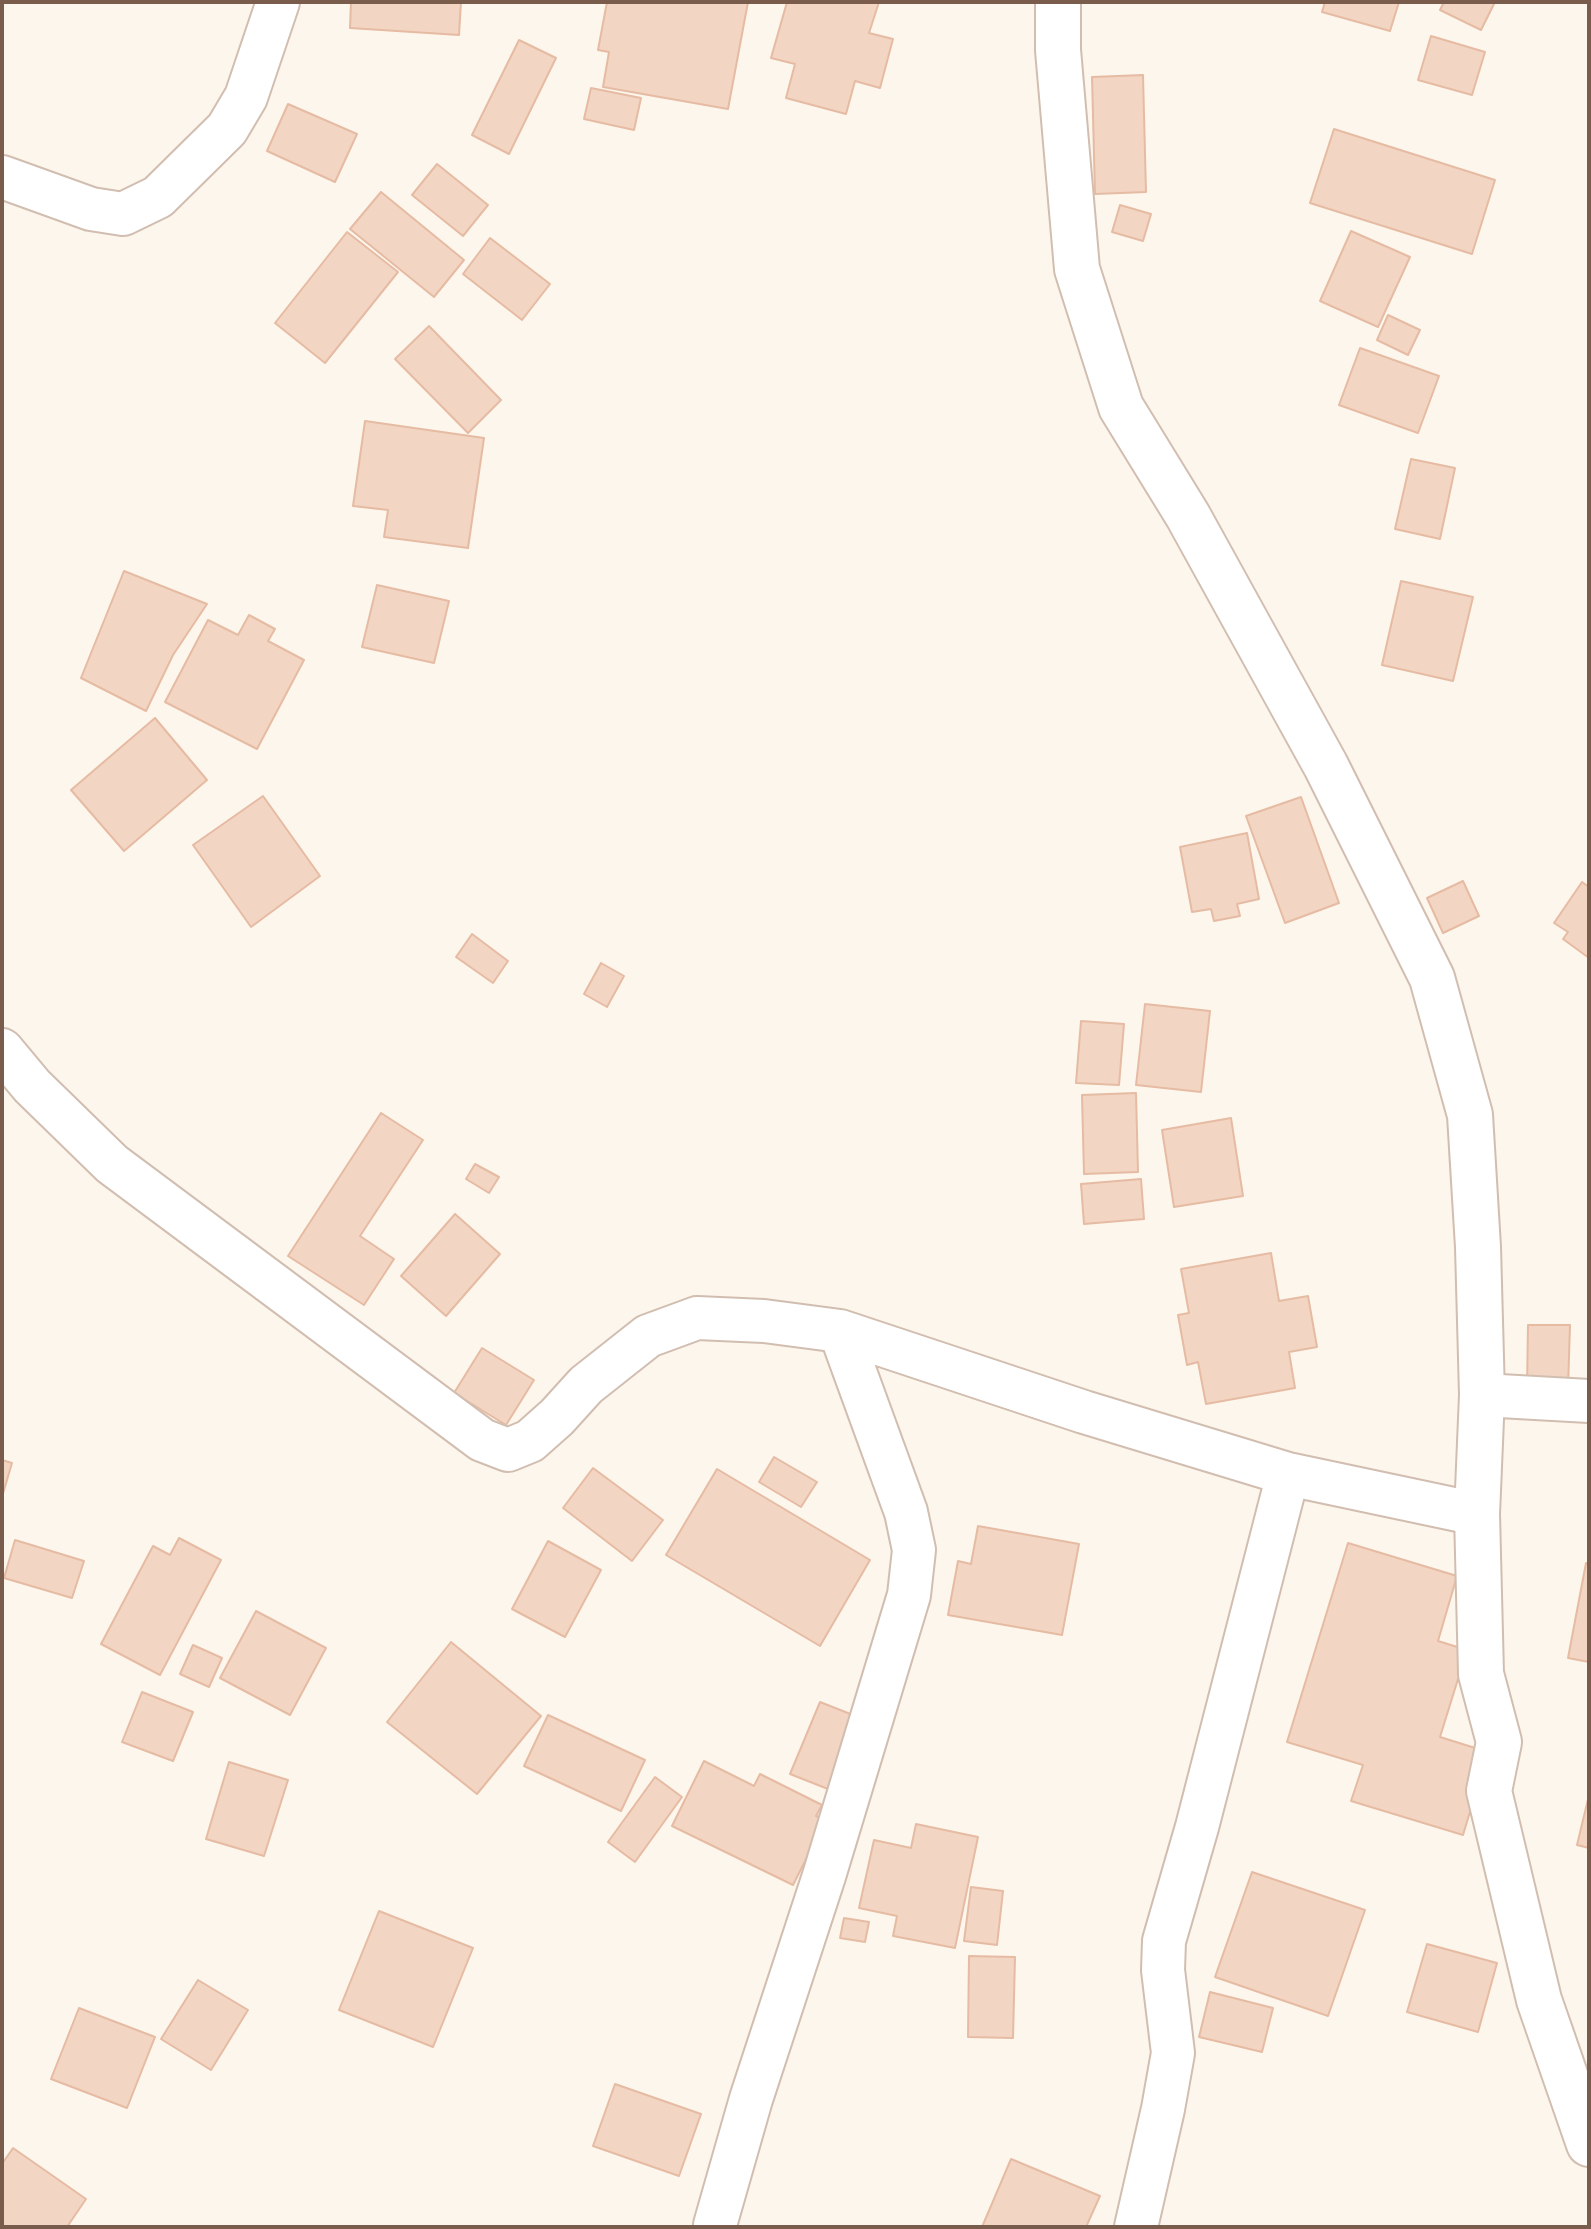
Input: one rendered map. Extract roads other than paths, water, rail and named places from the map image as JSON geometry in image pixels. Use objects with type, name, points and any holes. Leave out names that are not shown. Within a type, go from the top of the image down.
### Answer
[{"type":"street","points":[[2,177],[91,209],[123,214],[158,197],[227,129],[246,97],[278,2]]},
{"type":"street","points":[[1058,2],[1058,50],[1077,269],[1121,407],[1188,516],[1326,766],[1432,978],[1470,1115],[1482,1395],[1477,1514],[1481,1674],[1499,1742],[1489,1791],[1539,2000],[1589,2144]]},
{"type":"street","points":[[2,1050],[32,1086],[112,1164],[482,1440],[508,1450],[530,1441],[586,1385],[648,1336],[697,1318],[764,1321],[840,1331],[1139,1430],[1288,1474],[1477,1514]]},
{"type":"street","points":[[715,2225],[751,2099],[824,1876],[909,1595],[914,1550],[906,1512],[840,1331]]},
{"type":"street","points":[[1482,1395],[1589,1401]]},
{"type":"street","points":[[1136,2227],[1173,2053],[1163,1970],[1164,1941],[1197,1827],[1288,1474]]}]
